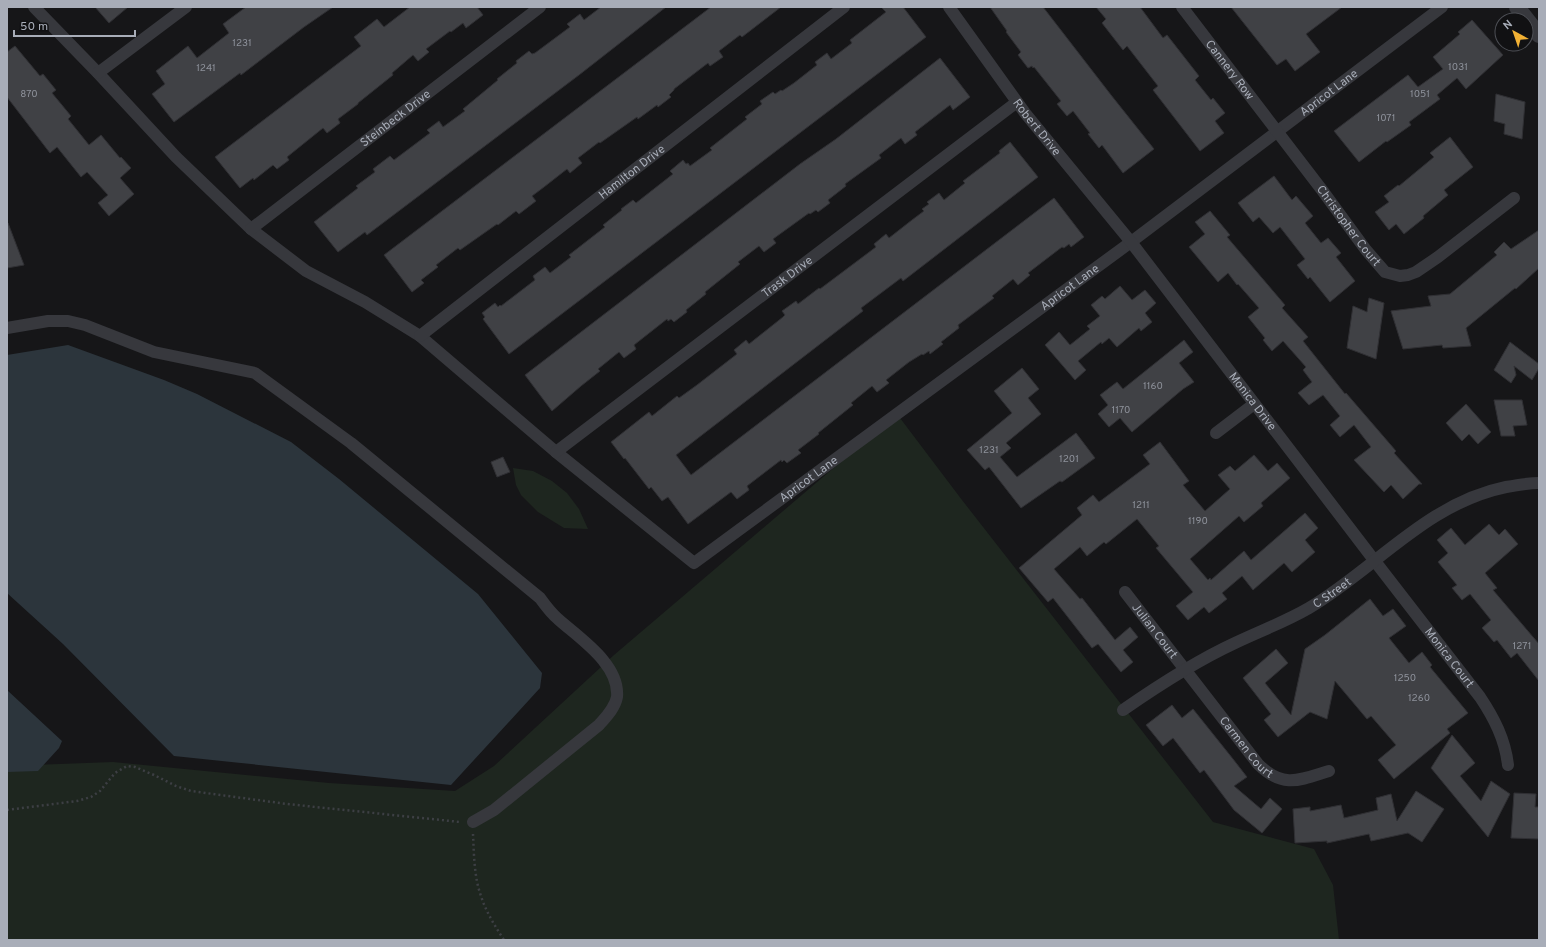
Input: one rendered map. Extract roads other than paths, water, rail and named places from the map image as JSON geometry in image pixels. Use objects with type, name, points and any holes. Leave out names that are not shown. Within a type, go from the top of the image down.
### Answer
[{"type":"street","points":[[34,7],[176,157],[251,229],[306,271],[364,302],[420,336],[556,452]]},
{"type":"street","points":[[98,73],[186,7]]},
{"type":"street","name":"Steinbeck Drive","points":[[251,229],[540,7]]},
{"type":"street","name":"Hamilton Drive","points":[[420,336],[844,7]]},
{"type":"street","name":"Robert Drive","points":[[949,7],[1017,102],[1131,242]]},
{"type":"street","name":"Cannery Row","points":[[1182,7],[1278,132]]},
{"type":"street","name":"Apricot Lane","points":[[556,452],[694,563],[1131,242],[1442,7]]},
{"type":"street","points":[[1517,7],[1539,35]]},
{"type":"street","name":"Trask Drive","points":[[556,452],[1017,102]]},
{"type":"street","name":"Christopher Court","points":[[1278,132],[1375,261],[1385,272],[1393,275],[1408,275],[1416,272],[1438,257],[1514,198]]},
{"type":"street","name":"Monica Drive","points":[[1131,242],[1374,560]]},
{"type":"street","points":[[7,328],[48,321],[68,321],[85,325],[154,352],[255,373],[351,443],[540,598],[556,618],[584,639],[596,651],[611,672],[616,687],[617,698],[611,712],[599,725],[494,810],[473,822]]},
{"type":"street","points":[[1216,432],[1254,404]]},
{"type":"street","name":"C Street","points":[[1123,710],[1185,670],[1235,643],[1267,629],[1310,607],[1418,528],[1449,508],[1494,489],[1521,484],[1539,483]]},
{"type":"street","name":"Monica Court","points":[[1374,560],[1491,713],[1502,738],[1508,765]]},
{"type":"street","name":"Julian Court","points":[[1125,592],[1185,670]]},
{"type":"street","name":"Carmen Court","points":[[1185,670],[1258,764],[1267,773],[1277,779],[1298,781],[1330,771]]}]
